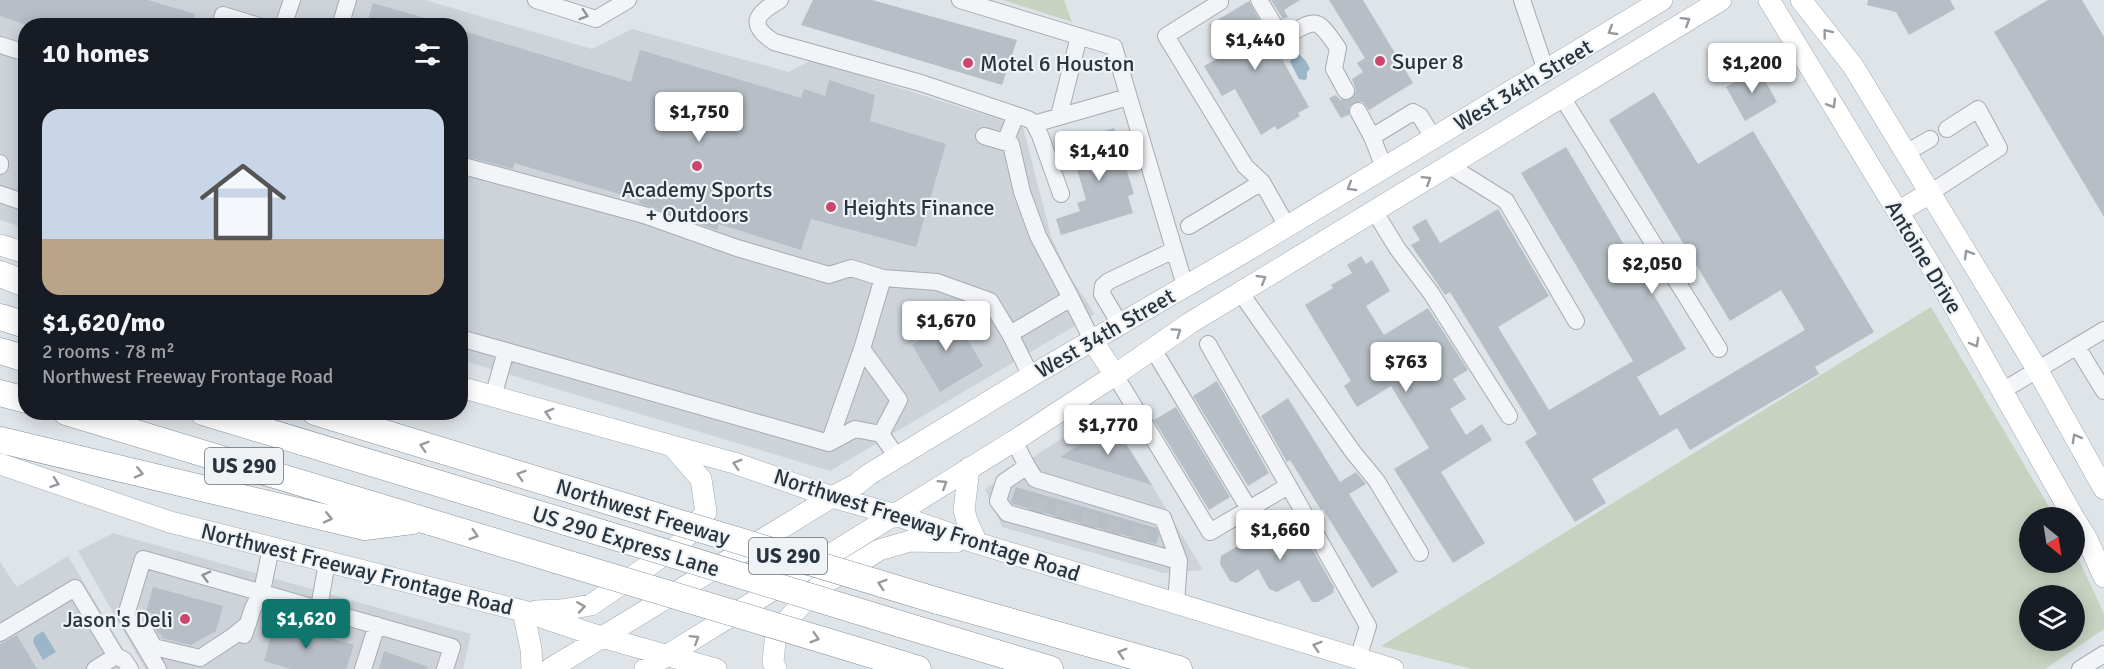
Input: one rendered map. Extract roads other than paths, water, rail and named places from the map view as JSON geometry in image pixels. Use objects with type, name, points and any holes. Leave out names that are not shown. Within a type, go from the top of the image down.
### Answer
[{"type":"highway","points":[[0,274],[18,281]]},
{"type":"highway","points":[[0,317],[18,323]]},
{"type":"highway","points":[[0,351],[18,357]]},
{"type":"highway","points":[[0,393],[18,398]]},
{"type":"highway","name":"US 290","points":[[92,420],[918,669]]},
{"type":"highway","name":"US 290 Express Lane","points":[[228,420],[1050,669]]},
{"type":"highway","name":"Northwest Freeway","points":[[341,420],[938,601],[1179,669]]},
{"type":"highway","points":[[0,440],[364,527],[422,520]]},
{"type":"main road","name":"West 34th Street","points":[[550,669],[1031,376],[1434,139],[1661,0]]},
{"type":"main road","name":"West 34th Street","points":[[645,669],[668,657],[893,514],[1014,441],[1240,292],[1721,0]]},
{"type":"main road","name":"Antoine Drive","points":[[1768,0],[1940,281],[2068,507]]},
{"type":"main road","name":"Antoine Drive","points":[[1801,0],[1853,66],[2037,369],[2104,489]]},
{"type":"main road","points":[[1434,139],[1450,166]]},
{"type":"main road","points":[[1898,212],[1930,193]]},
{"type":"main road","points":[[0,245],[18,251]]},
{"type":"main road","points":[[1092,340],[1115,375]]},
{"type":"main road","name":"Northwest Freeway Frontage Road","points":[[468,389],[734,463],[977,543],[1393,669]]},
{"type":"main road","points":[[532,669],[531,649],[523,611],[562,610],[591,605],[680,544],[706,512],[701,479],[674,447]]},
{"type":"main road","name":"Northwest Freeway Frontage Road","points":[[0,464],[170,522],[523,611],[601,637],[716,669]]},
{"type":"main road","points":[[776,669],[773,662],[776,632],[817,588],[879,550],[910,541],[977,543],[964,510],[969,468]]},
{"type":"main road","name":"Antoine Drive","points":[[2085,536],[2104,577]]},
{"type":"street","points":[[286,18],[292,0]]},
{"type":"street","points":[[342,18],[348,0]]},
{"type":"street","points":[[536,0],[596,19],[628,0]]},
{"type":"street","points":[[780,0],[765,9],[758,18],[758,28],[762,34],[774,42],[921,83],[1016,115],[1034,124],[1061,194]]},
{"type":"street","points":[[960,0],[1114,47],[1185,286]]},
{"type":"street","points":[[1219,0],[1220,3],[1166,36],[1245,166],[1262,182],[1287,226]]},
{"type":"street","points":[[1259,0],[1282,38],[1306,25],[1317,22],[1322,25],[1338,48],[1334,69],[1346,91]]},
{"type":"street","points":[[1521,0],[1546,71]]},
{"type":"street","points":[[1059,116],[1079,36]]},
{"type":"street","points":[[0,45],[18,51]]},
{"type":"street","points":[[1034,124],[1128,97]]},
{"type":"street","points":[[1562,97],[1719,349]]},
{"type":"street","points":[[1930,193],[1999,148],[1978,109],[1947,129]]},
{"type":"street","points":[[1358,111],[1384,167]]},
{"type":"street","points":[[1372,137],[1413,112],[1419,116],[1434,139]]},
{"type":"street","points":[[1005,142],[1016,115]]},
{"type":"street","points":[[984,136],[1011,144],[1022,192],[1038,236],[1092,340]]},
{"type":"street","points":[[1906,153],[1930,139]]},
{"type":"street","points":[[1450,166],[1506,201],[1576,321]]},
{"type":"street","points":[[468,167],[644,215],[737,248],[829,275],[851,268],[883,278],[937,282],[990,301],[1031,376]]},
{"type":"street","points":[[1189,226],[1262,182]]},
{"type":"street","points":[[0,194],[18,200]]},
{"type":"street","points":[[1375,212],[1397,248],[1431,293],[1509,416]]},
{"type":"street","points":[[1120,324],[1102,294],[1103,286],[1174,250]]},
{"type":"street","points":[[829,443],[862,349],[883,278]]},
{"type":"street","points":[[1240,292],[1353,452],[1376,480],[1420,553]]},
{"type":"street","points":[[1010,334],[1071,298]]},
{"type":"street","points":[[2002,391],[2104,330]]},
{"type":"street","points":[[468,340],[829,443],[855,429],[881,434],[897,457]]},
{"type":"street","points":[[1208,344],[1368,626],[1358,659]]},
{"type":"street","points":[[2077,347],[2104,391]]},
{"type":"street","points":[[862,349],[899,400],[881,434]]},
{"type":"street","points":[[1153,349],[1249,509]]},
{"type":"street","points":[[493,397],[506,351]]},
{"type":"street","points":[[1115,375],[1210,532],[1288,486]]},
{"type":"street","points":[[1014,441],[1042,488],[1144,519],[1163,518],[1179,561],[1176,603]]},
{"type":"street","points":[[1027,466],[1004,482],[998,501],[1007,513],[1061,524],[1138,546],[1179,561]]},
{"type":"street","points":[[187,655],[201,669],[226,655],[246,633],[253,608],[262,591],[271,548]]},
{"type":"street","points":[[158,669],[126,615],[143,559],[262,591],[452,647],[445,669]]},
{"type":"street","points":[[152,562],[136,614],[154,647],[200,658],[232,638],[248,624]]},
{"type":"street","points":[[319,608],[327,562]]},
{"type":"street","points":[[0,633],[75,588],[116,656],[124,660],[130,669]]},
{"type":"street","points":[[363,669],[377,625]]},
{"type":"street","points":[[2080,669],[2104,654]]},
{"type":"street","points":[[95,669],[116,656]]},
{"type":"water","points":[[1298,53],[1310,69],[1305,80],[1299,79],[1290,62],[1294,54]]},
{"type":"water","points":[[43,631],[56,652],[43,660],[33,642],[34,637]]},
{"type":"tunnel","points":[[1346,91],[1358,111]]},
{"type":"tunnel","points":[[1036,513],[1041,494]]},
{"type":"tunnel","points":[[1062,520],[1066,501]]},
{"type":"tunnel","points":[[1088,528],[1091,509]]},
{"type":"tunnel","points":[[1111,535],[1115,516]]},
{"type":"tunnel","points":[[1139,543],[1143,525]]},
{"type":"place","name":"Super 8","points":[[1380,61]]},
{"type":"place","name":"Motel 6 Houston","points":[[968,63]]},
{"type":"place","name":"Academy Sports + Outdoors","points":[[697,166]]},
{"type":"place","name":"Heights Finance","points":[[831,207]]},
{"type":"place","name":"Jason's Deli","points":[[185,619]]}]
